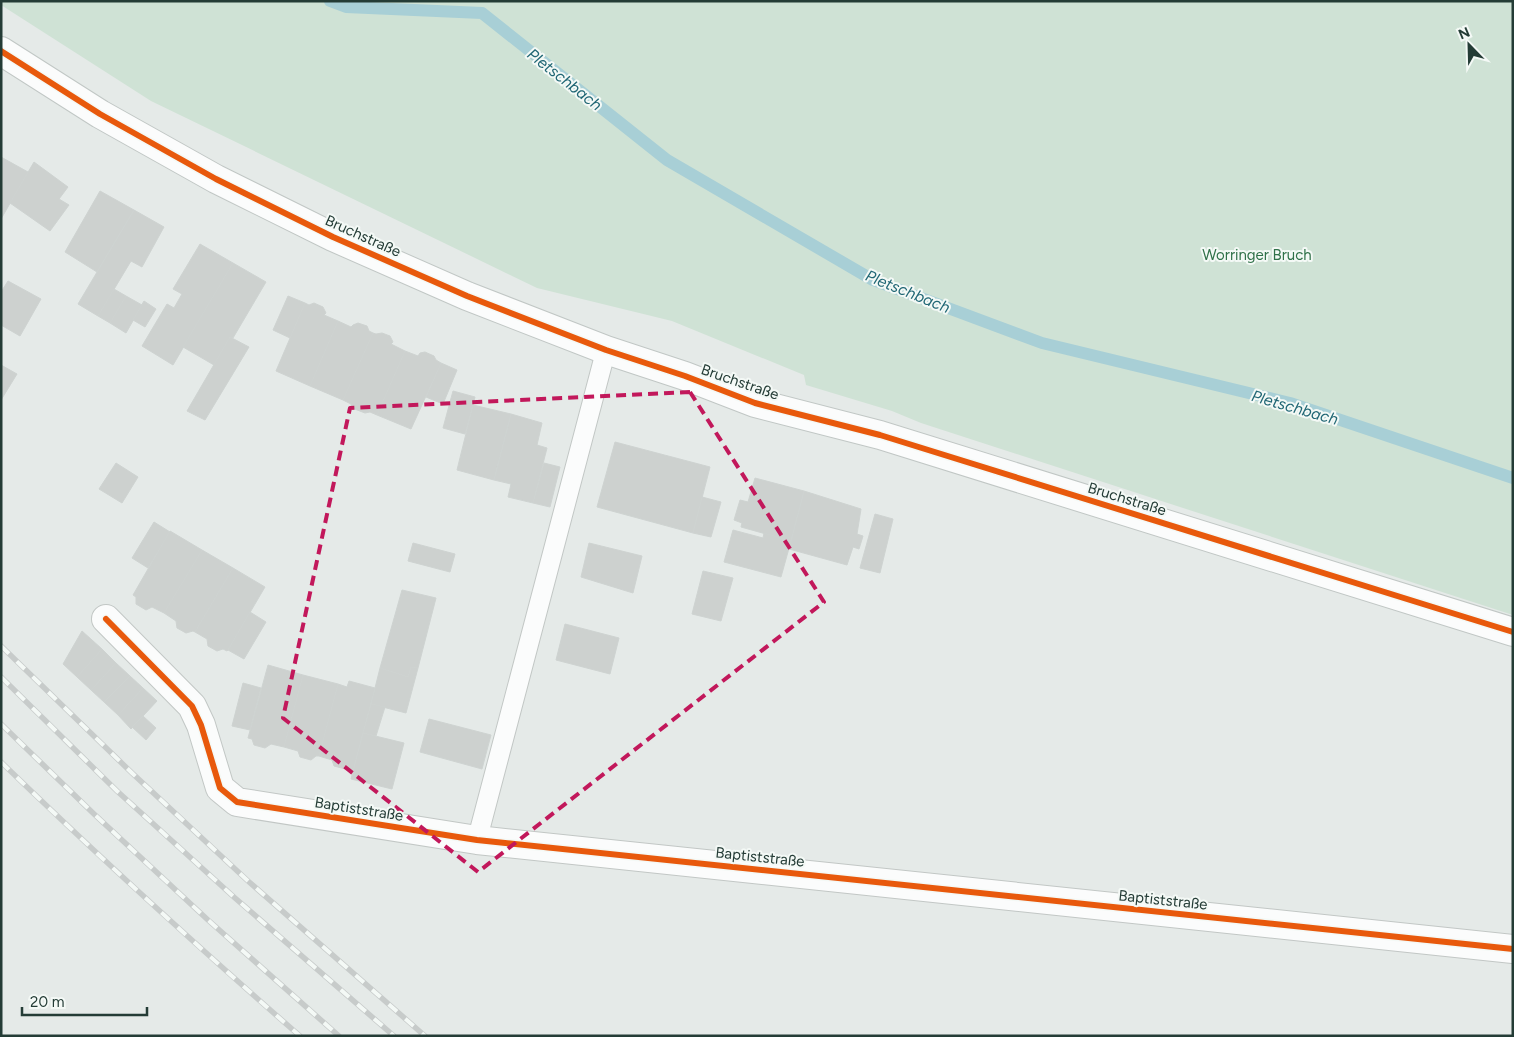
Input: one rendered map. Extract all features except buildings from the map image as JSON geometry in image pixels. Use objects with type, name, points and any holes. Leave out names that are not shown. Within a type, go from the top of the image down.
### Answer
[{"type":"main road","name":"Bruchstraße","points":[[1,51],[100,114],[216,180],[351,245],[467,296],[606,350],[685,376],[755,403],[880,435],[1513,632]]},
{"type":"main road","name":"Baptiststraße","points":[[106,619],[192,706],[201,725],[220,788],[237,802],[477,840],[1513,949]]},
{"type":"lane","points":[[477,840],[606,350]]},
{"type":"highlighted area","points":[[690,392],[824,602],[478,872],[283,718],[350,408]]},
{"type":"green space","name":"Worringer Bruch","points":[[1,1],[1513,1],[1513,615],[921,423],[892,411],[806,385],[804,375],[672,321],[537,288],[151,101],[1,5]]},
{"type":"waterway","name":"Pletschbach","points":[[330,1],[346,7],[482,13],[667,160],[873,280],[1042,343],[1290,403],[1513,478]]},
{"type":"railway","points":[[1,646],[132,773],[248,881],[425,1036]]},
{"type":"railway","points":[[1,677],[117,791],[235,898],[394,1036]]},
{"type":"railway","points":[[1,724],[208,920],[339,1036]]},
{"type":"railway","points":[[1,762],[149,901],[300,1036]]},
{"type":"cycle path","points":[[1,51],[100,114],[216,179],[333,237],[467,296],[606,350],[685,376],[755,403],[880,435],[1513,632]]},
{"type":"cycle path","points":[[106,619],[192,706],[201,725],[220,788],[237,802],[477,840],[1513,949]]}]
